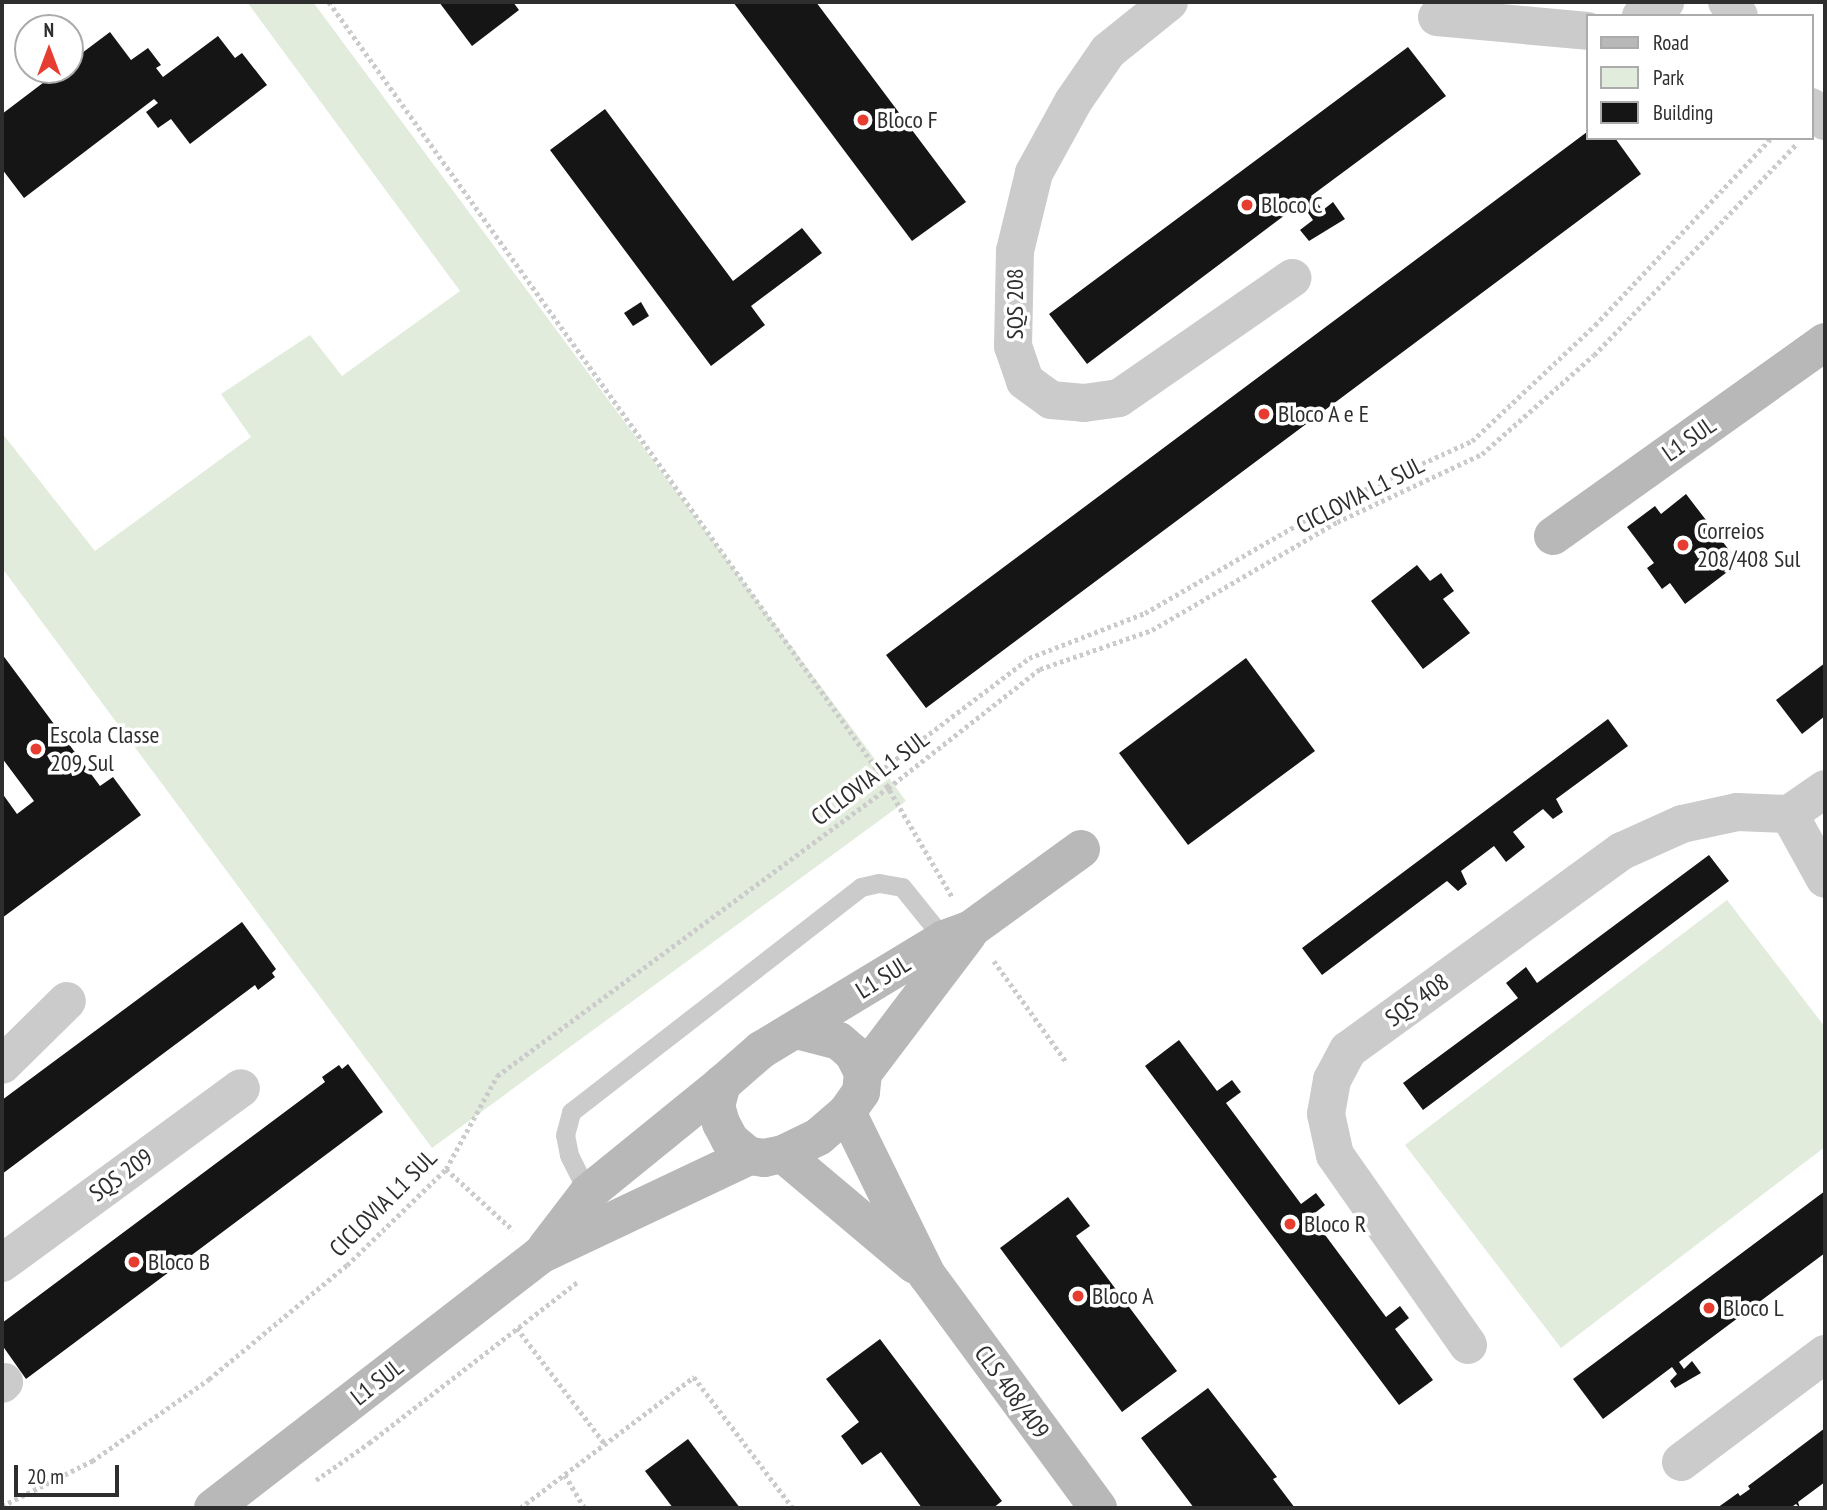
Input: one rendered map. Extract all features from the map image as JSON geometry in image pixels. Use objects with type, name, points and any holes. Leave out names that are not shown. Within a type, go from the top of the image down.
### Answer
[{"type":"street","points":[[1644,14],[1665,2]]},
{"type":"street","name":"SQS 208","points":[[1163,3],[1108,51],[1073,102],[1034,173],[1016,251],[1013,346],[1025,382],[1051,400],[1084,402],[1119,398],[1292,278]]},
{"type":"street","points":[[1437,17],[1586,31]]},
{"type":"street","name":"L1 SUL","points":[[1553,536],[1825,342]]},
{"type":"street","points":[[1825,789],[1789,814],[1825,879]]},
{"type":"street","name":"SQS 408","points":[[1468,1345],[1335,1156],[1326,1114],[1332,1080],[1348,1050],[1622,851],[1693,822],[1737,812],[1789,814]]},
{"type":"street","name":"L1 SUL","points":[[797,1030],[957,934],[1081,849]]},
{"type":"street","name":"L1 SUL","points":[[863,1073],[957,934]]},
{"type":"street","points":[[8,1048],[67,1001]]},
{"type":"street","points":[[797,1030],[839,1041],[853,1053],[863,1073],[861,1092],[847,1112],[818,1137],[766,1155],[730,1140],[716,1106],[722,1084],[761,1050],[797,1030]]},
{"type":"street","name":"L1 SUL","points":[[540,1255],[588,1194],[722,1084]]},
{"type":"street","name":"SQS 209","points":[[2,1263],[241,1087]]},
{"type":"street","name":"CLS 408/409","points":[[847,1112],[927,1275],[1098,1508]]},
{"type":"street","name":"L1 SUL","points":[[213,1508],[540,1255],[766,1155]]},
{"type":"street","name":"CLS 408/409","points":[[766,1155],[927,1275]]},
{"type":"street","points":[[1681,1462],[1825,1354]]},
{"type":"lane","points":[[588,1194],[569,1155],[565,1135],[570,1112],[861,887],[879,883],[902,887],[957,934]]},
{"type":"path","points":[[329,2],[879,772],[1028,658],[1145,613],[1334,504],[1472,441],[1595,325],[1769,140]]},
{"type":"path","name":"CICLOVIA L1 SUL","points":[[2,1506],[10,1499],[92,1461],[209,1379],[347,1265],[446,1170],[497,1076],[888,788],[1040,670],[1152,630],[1337,522],[1482,454],[1594,355],[1799,140]]},
{"type":"path","points":[[446,1170],[540,1255]]},
{"type":"path","points":[[305,1486],[369,1443],[577,1282]]},
{"type":"path","points":[[517,1328],[605,1444]]},
{"type":"path","points":[[520,1508],[694,1377],[793,1508]]},
{"type":"path","points":[[565,1475],[584,1508]]},
{"type":"green space","points":[[247,2],[313,2],[906,801],[432,1148],[2,568],[2,433],[95,551],[251,437],[221,394],[310,335],[342,376],[460,291]]},
{"type":"green space","points":[[1727,900],[1825,1027],[1825,1147],[1561,1348],[1405,1145]]},
{"type":"building","points":[[439,2],[513,2],[519,10],[472,46]]},
{"type":"building","name":"Bloco F","points":[[733,2],[816,2],[966,202],[912,241]]},
{"type":"building","points":[[110,32],[131,60],[148,48],[161,65],[156,68],[163,77],[218,36],[235,58],[242,53],[267,85],[190,144],[171,119],[158,128],[146,112],[158,103],[154,99],[24,198],[2,169],[2,114],[42,84],[84,84],[84,52]]},
{"type":"building","name":"Bloco C","points":[[1408,47],[1446,96],[1311,196],[1323,210],[1333,202],[1345,219],[1309,241],[1300,230],[1313,220],[1301,203],[1087,364],[1049,314]]},
{"type":"building","points":[[605,109],[733,281],[802,228],[822,253],[751,306],[765,325],[711,366],[550,150]]},
{"type":"building","name":"Bloco A e E","points":[[1586,133],[1586,140],[1616,140],[1641,174],[926,708],[886,655]]},
{"type":"building","points":[[641,302],[649,316],[633,326],[624,313]]},
{"type":"building","name":"Correios 208/408 Sul","points":[[1686,494],[1739,563],[1685,604],[1670,583],[1662,589],[1647,568],[1654,563],[1627,527],[1655,506],[1661,514]]},
{"type":"building","points":[[1417,565],[1430,581],[1441,573],[1454,591],[1443,599],[1470,633],[1423,669],[1371,601]]},
{"type":"building","name":"Escola Classe 209 Sul","points":[[2,654],[100,786],[113,777],[141,815],[2,918],[2,793],[17,814],[34,801],[2,758]]},
{"type":"building","points":[[1246,658],[1315,751],[1188,845],[1119,753]]},
{"type":"building","points":[[1825,663],[1825,716],[1802,734],[1776,700]]},
{"type":"building","points":[[1608,719],[1628,746],[1556,799],[1563,812],[1553,819],[1543,809],[1513,832],[1525,847],[1506,862],[1494,846],[1461,871],[1467,884],[1458,891],[1447,881],[1322,975],[1302,948]]},
{"type":"building","points":[[1709,855],[1729,881],[1423,1110],[1403,1083],[1518,998],[1506,983],[1526,967],[1537,983]]},
{"type":"building","points":[[242,922],[276,969],[272,973],[275,977],[258,990],[255,985],[2,1174],[2,1100]]},
{"type":"building","name":"Bloco R","points":[[1179,1040],[1217,1091],[1232,1080],[1241,1092],[1226,1103],[1301,1204],[1316,1193],[1325,1205],[1311,1216],[1386,1317],[1400,1306],[1409,1318],[1395,1329],[1433,1380],[1399,1405],[1145,1066]]},
{"type":"building","name":"Bloco B","points":[[348,1064],[383,1112],[26,1379],[2,1345],[2,1323],[325,1082],[322,1077],[339,1065],[342,1069]]},
{"type":"building","name":"Bloco L","points":[[1825,1191],[1825,1253],[1679,1362],[1684,1369],[1692,1361],[1701,1373],[1675,1388],[1670,1381],[1677,1374],[1672,1367],[1603,1419],[1573,1379]]},
{"type":"building","name":"Bloco A","points":[[1068,1197],[1090,1226],[1076,1236],[1177,1371],[1122,1412],[1000,1248]]},
{"type":"building","points":[[880,1339],[1002,1501],[993,1508],[922,1508],[881,1452],[862,1465],[841,1436],[859,1422],[826,1379]]},
{"type":"building","points":[[1208,1388],[1277,1477],[1273,1479],[1295,1508],[1194,1508],[1141,1438]]},
{"type":"building","points":[[1825,1428],[1825,1482],[1798,1502],[1800,1508],[1796,1504],[1790,1508],[1717,1508],[1738,1493],[1740,1496],[1750,1489],[1748,1486]]},
{"type":"building","points":[[688,1439],[740,1508],[673,1508],[645,1471]]},
{"type":"place","name":"Bloco F","points":[[863,120]]},
{"type":"place","name":"Bloco C","points":[[1247,205]]},
{"type":"place","name":"Bloco A e E","points":[[1264,414]]},
{"type":"place","name":"Correios 208/408 Sul","points":[[1683,545]]},
{"type":"place","name":"Escola Classe 209 Sul","points":[[36,749]]},
{"type":"place","name":"Bloco R","points":[[1290,1224]]},
{"type":"place","name":"Bloco B","points":[[134,1262]]},
{"type":"place","name":"Bloco A","points":[[1078,1296]]},
{"type":"place","name":"Bloco L","points":[[1709,1308]]}]
